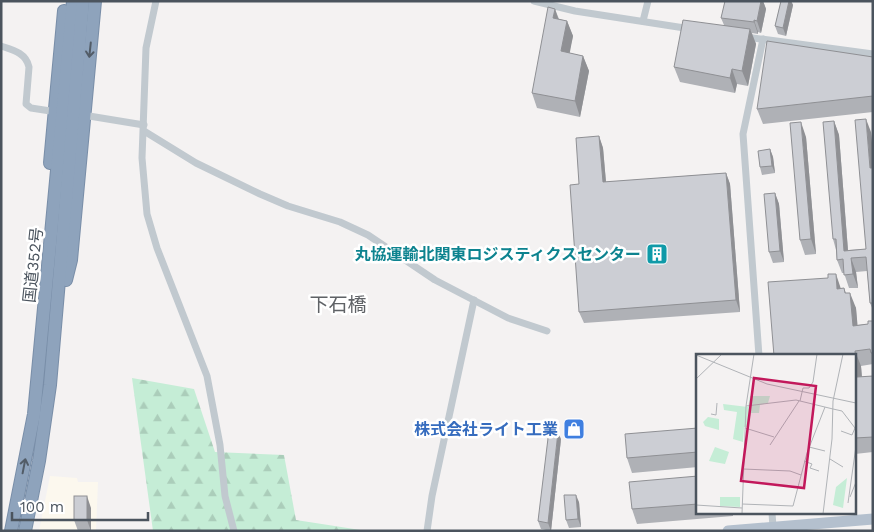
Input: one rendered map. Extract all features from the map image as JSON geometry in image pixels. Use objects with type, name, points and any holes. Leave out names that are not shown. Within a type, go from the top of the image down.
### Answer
[{"type":"highway","points":[[49,333],[71,260],[65,1]]},
{"type":"highway","points":[[68,114],[73,1]]},
{"type":"highway","points":[[25,531],[39,461],[49,333],[44,249],[68,114],[83,1]]},
{"type":"highway","points":[[68,114],[95,1]]},
{"type":"highway","points":[[11,531],[34,414],[44,384]]},
{"type":"main road","points":[[728,531],[873,519]]},
{"type":"street","points":[[156,1],[146,48],[142,158],[147,214],[157,248],[207,376],[220,445],[224,496],[234,531]]},
{"type":"street","points":[[534,1],[575,11],[698,30]]},
{"type":"street","points":[[643,22],[648,1]]},
{"type":"street","points":[[735,35],[873,54]]},
{"type":"street","points":[[759,354],[743,134],[763,39]]},
{"type":"street","points":[[1,46],[22,55],[28,62],[26,104],[31,108],[144,128],[196,163],[288,206],[340,222],[368,235],[435,280],[508,318],[548,331]]},
{"type":"street","points":[[427,531],[432,496],[474,300]]},
{"type":"street","points":[[772,514],[773,527]]},
{"type":"shaded area","points":[[50,476],[77,478],[78,482],[98,482],[96,531],[39,531]]},
{"type":"green space","points":[[132,378],[194,389],[215,452],[284,455],[296,520],[367,531],[153,531]]},
{"type":"building","points":[[725,1],[761,1],[757,21],[721,18]]},
{"type":"building","points":[[781,1],[789,1],[783,28],[775,26]]},
{"type":"building","points":[[548,7],[555,9],[553,18],[567,21],[561,51],[583,56],[575,101],[532,93]]},
{"type":"building","points":[[683,20],[750,29],[742,71],[732,69],[730,78],[674,67]]},
{"type":"building","points":[[767,41],[873,57],[873,96],[757,109]]},
{"type":"building","points":[[866,119],[870,168],[873,168],[873,303],[870,303],[866,257],[851,258],[853,274],[844,275],[843,259],[837,260],[836,239],[833,239],[823,122],[834,121],[844,251],[866,249],[855,120]]},
{"type":"building","points":[[801,122],[811,239],[800,240],[790,123]]},
{"type":"building","name":"丸協運輸北関東ロジスティクスセンター","points":[[599,136],[603,182],[726,173],[736,300],[579,312],[570,185],[579,184],[576,138]]},
{"type":"building","points":[[770,149],[772,166],[760,167],[758,151]]},
{"type":"building","points":[[775,193],[780,251],[769,252],[764,194]]},
{"type":"building","points":[[828,274],[836,274],[837,289],[844,288],[845,293],[850,293],[853,326],[868,324],[868,321],[873,321],[873,353],[871,353],[870,349],[855,351],[855,354],[774,354],[768,282],[828,278]]},
{"type":"building","points":[[856,364],[857,377],[873,376],[873,437],[856,438]]},
{"type":"building","points":[[696,428],[696,452],[627,458],[625,434]]},
{"type":"building","points":[[549,430],[558,432],[548,523],[538,521]]},
{"type":"building","points":[[696,476],[696,504],[632,509],[629,482]]},
{"type":"building","points":[[564,495],[576,495],[578,519],[566,520]]},
{"type":"building","points":[[74,496],[87,496],[87,520],[74,520]]},
{"type":"place","name":"丸協運輸北関東ロジスティクスセンター","points":[[657,254]]},
{"type":"place","name":"株式会社ライト工業","points":[[574,429]]},
{"type":"district","name":"下石橋","points":[[338,304]]}]
